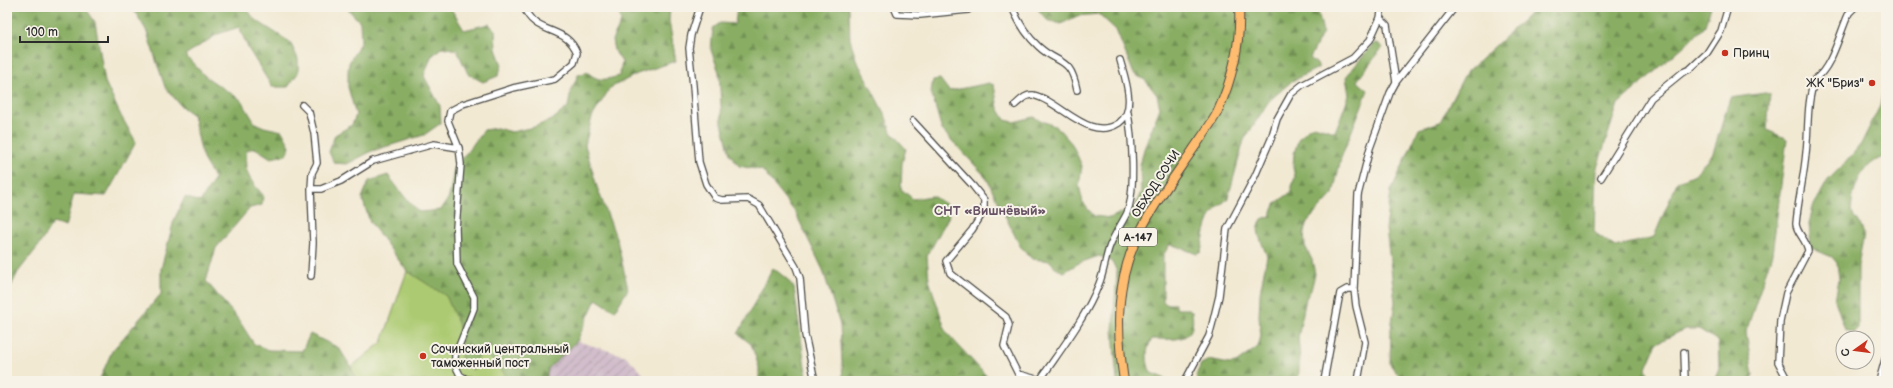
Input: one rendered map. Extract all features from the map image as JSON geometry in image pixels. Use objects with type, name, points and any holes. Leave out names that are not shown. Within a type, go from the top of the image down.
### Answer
[{"type":"highway","name":"ОБХОД СОЧИ","points":[[1124,381],[1118,328],[1124,276],[1140,230],[1216,114],[1225,91],[1235,55],[1239,7]]},
{"type":"street","points":[[478,381],[466,379],[460,375],[454,361],[456,350],[474,308],[474,303],[471,289],[458,264],[456,228],[461,164],[459,148],[448,121],[450,110],[463,104],[513,88],[556,79],[574,63],[577,53],[571,41],[533,22],[527,16],[524,7]]},
{"type":"street","points":[[700,7],[688,48],[693,86],[699,162],[706,184],[715,198],[722,200],[748,199],[759,205],[796,267],[800,278],[805,335],[815,381]]},
{"type":"street","points":[[894,7],[897,14],[920,15],[968,10],[972,7]]},
{"type":"street","points":[[1012,7],[1026,32],[1039,47],[1070,67],[1074,74],[1077,90]]},
{"type":"street","points":[[1185,381],[1207,340],[1212,325],[1219,296],[1227,228],[1255,176],[1271,139],[1277,119],[1291,94],[1302,85],[1353,58],[1370,40],[1380,18],[1382,7]]},
{"type":"street","points":[[1358,381],[1366,342],[1356,306],[1354,289],[1358,195],[1361,179],[1375,134],[1390,93],[1396,82],[1455,7]]},
{"type":"street","points":[[1601,178],[1651,98],[1683,72],[1690,69],[1707,53],[1721,31],[1728,7]]},
{"type":"street","points":[[1788,381],[1778,362],[1780,320],[1786,293],[1808,251],[1806,242],[1797,229],[1796,224],[1806,155],[1808,109],[1813,83],[1828,63],[1849,13],[1856,7]]},
{"type":"street","points":[[1380,18],[1387,25],[1396,82]]},
{"type":"street","points":[[913,121],[984,200],[984,211],[972,230],[946,261],[947,269],[950,273],[1006,317],[1008,325],[1004,346],[1018,374],[1042,380],[1087,310],[1099,284],[1109,248],[1127,212],[1131,200],[1132,162],[1128,113],[1128,88],[1120,60]]},
{"type":"street","points":[[1015,106],[1026,96],[1032,95],[1062,108],[1089,126],[1100,129],[1112,128],[1123,120],[1128,113]]},
{"type":"street","points":[[302,105],[309,112],[314,133],[317,163],[312,173],[311,189],[313,243],[311,276]]},
{"type":"street","points":[[311,189],[321,189],[341,182],[373,161],[434,144],[459,148]]},
{"type":"street","points":[[1324,381],[1340,293],[1347,289],[1354,289]]},
{"type":"street","points":[[1684,352],[1685,381]]},
{"type":"street","points":[[1879,381],[1886,356]]},
{"type":"shaded area","points":[[577,341],[626,356],[650,381],[546,381],[548,369]]},
{"type":"green space","points":[[7,7],[85,7],[95,22],[105,82],[121,116],[136,142],[106,196],[74,194],[65,227],[53,223],[37,248],[18,272],[7,295]]},
{"type":"green space","points":[[132,7],[246,7],[254,19],[290,42],[298,59],[298,73],[288,87],[272,87],[248,48],[239,27],[218,34],[185,55],[206,77],[241,100],[255,123],[264,127],[282,131],[290,146],[286,155],[271,158],[255,148],[247,150],[246,164],[248,175],[263,195],[262,205],[250,208],[216,248],[206,281],[238,319],[254,344],[269,350],[302,351],[310,334],[339,348],[351,367],[357,381],[99,381],[112,351],[161,294],[161,269],[174,220],[185,197],[200,202],[215,179],[203,159],[193,115],[182,107],[165,87],[146,30]]},
{"type":"green space","points":[[346,7],[450,7],[464,30],[489,24],[495,30],[496,49],[502,65],[498,76],[483,82],[468,74],[457,50],[442,47],[431,57],[424,76],[440,106],[441,123],[424,135],[372,151],[347,164],[334,163],[329,152],[335,135],[352,125],[356,115],[348,87],[348,71],[349,63],[361,41],[360,22]]},
{"type":"green space","points":[[619,7],[670,7],[669,21],[676,61],[637,74],[610,88],[592,117],[585,145],[597,187],[617,240],[628,289],[615,311],[596,299],[577,341],[548,369],[546,381],[508,381],[495,361],[480,353],[473,370],[466,365],[461,357],[463,345],[458,323],[446,296],[407,271],[370,222],[362,198],[369,181],[388,175],[404,196],[419,212],[441,210],[449,197],[454,169],[484,130],[497,128],[512,132],[534,127],[552,120],[568,107],[571,91],[578,75],[587,72],[598,79],[619,76],[622,62],[614,50],[612,40],[621,23]]},
{"type":"green space","points":[[737,7],[849,7],[850,39],[856,59],[886,117],[891,132],[906,149],[902,163],[901,189],[913,199],[932,196],[946,204],[949,216],[927,256],[929,280],[946,332],[991,381],[843,381],[840,325],[823,270],[795,212],[762,170],[739,166],[730,154],[722,123],[719,72],[711,50],[713,28],[720,23],[735,24]]},
{"type":"green space","points":[[1036,7],[1317,7],[1323,32],[1310,58],[1318,65],[1318,68],[1292,81],[1269,101],[1244,140],[1228,198],[1217,208],[1209,219],[1205,230],[1201,252],[1197,254],[1173,245],[1169,245],[1163,256],[1163,301],[1166,304],[1175,304],[1177,309],[1189,309],[1192,312],[1193,322],[1188,335],[1176,339],[1152,339],[1148,347],[1147,360],[1151,373],[1171,381],[1117,381],[1113,330],[1117,272],[1112,261],[1099,256],[1079,263],[1064,272],[1057,269],[1050,261],[1032,259],[1020,246],[986,177],[942,130],[931,92],[933,80],[940,79],[949,91],[989,83],[994,85],[998,108],[1005,120],[1014,122],[1033,117],[1057,127],[1072,144],[1082,166],[1079,185],[1083,203],[1094,216],[1110,218],[1135,206],[1141,192],[1140,165],[1144,149],[1160,108],[1157,95],[1145,80],[1134,74],[1116,30],[1099,14],[1077,16],[1061,24],[1047,20]]},
{"type":"green space","points":[[1537,7],[1711,7],[1704,28],[1618,104],[1596,171],[1594,232],[1615,247],[1654,237],[1677,182],[1695,174],[1713,153],[1730,98],[1765,93],[1770,94],[1767,130],[1787,139],[1772,254],[1746,332],[1753,375],[1749,381],[1714,381],[1719,369],[1718,341],[1699,329],[1685,329],[1657,343],[1646,368],[1650,381],[1408,381],[1398,375],[1390,364],[1391,329],[1395,302],[1386,229],[1391,191],[1419,129],[1440,122],[1465,74]]},
{"type":"green space","points":[[1378,43],[1382,48],[1357,81],[1368,90],[1341,158],[1333,194],[1307,222],[1304,232],[1305,246],[1312,260],[1315,274],[1311,290],[1306,298],[1298,338],[1300,358],[1298,381],[1197,381],[1197,373],[1201,364],[1209,360],[1229,364],[1236,363],[1258,347],[1261,336],[1259,317],[1260,293],[1267,256],[1259,236],[1258,228],[1262,219],[1270,216],[1276,203],[1290,193],[1295,177],[1293,167],[1294,153],[1299,138],[1309,128],[1314,126],[1335,132],[1349,95],[1346,77],[1373,44]]},
{"type":"green space","points":[[1886,46],[1886,73],[1884,64]]},
{"type":"green space","points":[[1886,73],[1886,156],[1870,164],[1864,170],[1856,185],[1852,202],[1851,211],[1859,222],[1864,234],[1858,265],[1858,328],[1856,330],[1845,330],[1835,300],[1839,279],[1837,263],[1832,257],[1811,248],[1809,223],[1813,207],[1828,180],[1861,144],[1880,106]]},
{"type":"green space","points":[[773,268],[787,279],[794,288],[807,381],[759,381],[759,367],[751,344],[738,334]]},
{"type":"green space","points":[[407,271],[446,296],[458,323],[463,345],[461,357],[466,365],[473,370],[480,353],[489,357],[497,364],[508,381],[357,381],[351,367],[382,342]]},
{"type":"place","name":"Принц","points":[[1725,53]]},
{"type":"place","name":"ЖК \"Бриз\"","points":[[1872,83]]},
{"type":"place","name":"Сочинский центральный таможенный пост","points":[[423,356]]},
{"type":"district","name":"СНТ «Вишнёвый»","points":[[990,211]]}]
